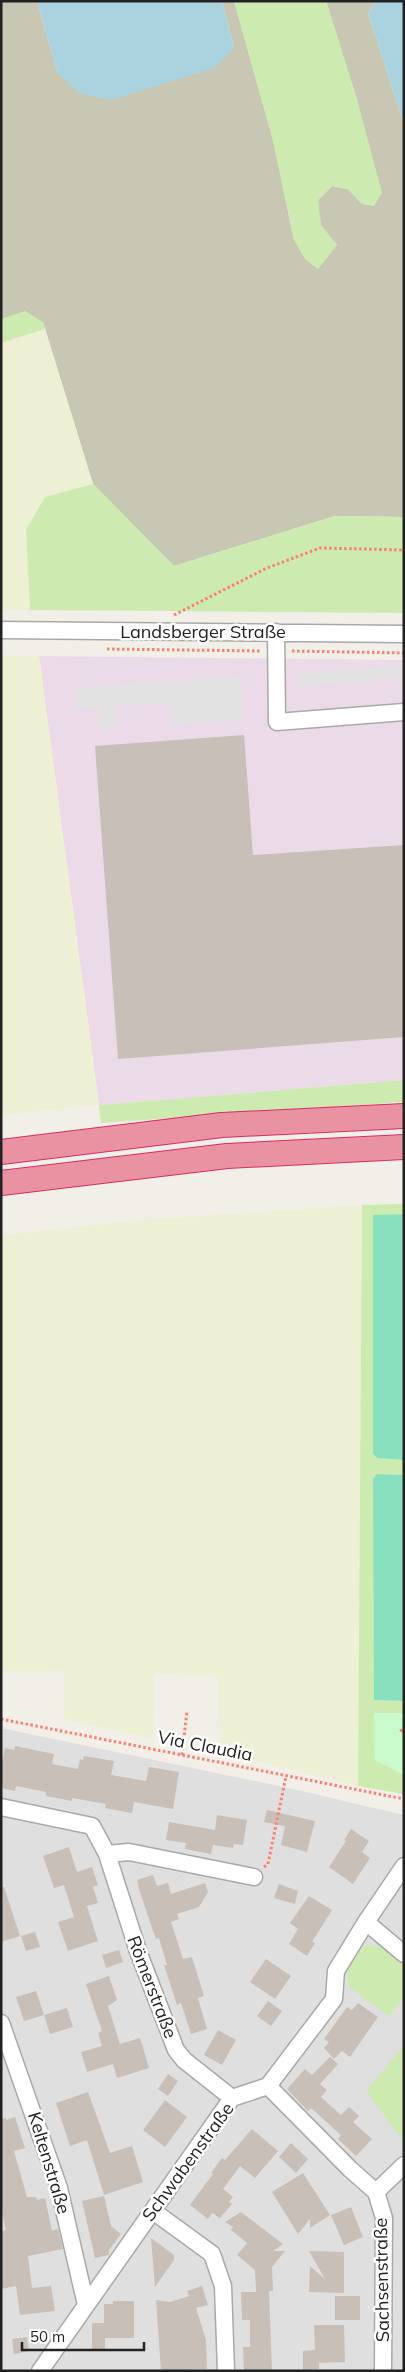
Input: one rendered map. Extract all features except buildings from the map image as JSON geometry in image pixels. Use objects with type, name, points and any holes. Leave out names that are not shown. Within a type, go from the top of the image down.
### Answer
[{"type":"highway","points":[[1,1152],[222,1125],[404,1116]]},
{"type":"highway","points":[[1,1183],[227,1156],[404,1147]]},
{"type":"street","name":"Landsberger Straße","points":[[1,630],[404,634]]},
{"type":"street","points":[[276,632],[277,722],[404,712]]},
{"type":"street","name":"Römerstraße","points":[[1,1807],[92,1826],[107,1854],[138,1951],[176,2050],[184,2060],[232,2098]]},
{"type":"street","points":[[107,1854],[129,1852],[254,1877]]},
{"type":"street","points":[[404,1866],[366,1922],[336,1972],[334,1999],[268,2086],[350,2169],[376,2192],[404,2165]]},
{"type":"street","points":[[366,1922],[404,1954]]},
{"type":"street","name":"Keltenstraße","points":[[1,2023],[59,2188],[86,2305]]},
{"type":"street","name":"Schwabenstraße","points":[[40,2371],[232,2098],[268,2086]]},
{"type":"street","name":"Sachsenstraße","points":[[376,2192],[384,2218],[383,2371]]},
{"type":"street","points":[[153,2210],[212,2254],[223,2286],[226,2371]]},
{"type":"path","points":[[167,650],[167,618],[267,568],[320,548],[404,550]]},
{"type":"path","points":[[99,649],[404,653]]},
{"type":"path","points":[[182,1755],[187,1711]]},
{"type":"path","name":"Via Claudia","points":[[1,1719],[404,1799]]},
{"type":"path","points":[[254,1877],[268,1864],[286,1776]]},
{"type":"shaded area","points":[[1,1],[37,1],[58,74],[234,48],[222,1],[234,1],[273,140],[294,240],[337,245],[320,225],[318,200],[332,186],[348,189],[362,204],[358,103],[326,1],[376,1],[368,13],[404,124],[404,517],[335,516],[174,566],[93,484],[43,322],[1,319]]},
{"type":"shaded area","points":[[45,329],[93,484],[45,497],[26,530],[30,610],[1,610],[1,343]]},
{"type":"shaded area","points":[[1,655],[39,656],[99,1105],[1,1115]]},
{"type":"shaded area","points":[[39,656],[404,660],[404,1080],[99,1105]]},
{"type":"shaded area","points":[[404,666],[404,679],[297,686],[297,673]]},
{"type":"shaded area","points":[[241,676],[243,720],[169,725],[167,703],[117,706],[118,728],[100,730],[97,707],[75,709],[74,688]]},
{"type":"shaded area","points":[[362,1205],[358,1786],[220,1752],[218,1677],[154,1674],[153,1739],[63,1719],[64,1671],[1,1672],[1,1235],[138,1220]]},
{"type":"shaded area","points":[[1,1728],[293,1789],[404,1815],[404,2371],[1,2371]]},
{"type":"green space","points":[[234,1],[326,1],[358,103],[382,193],[374,206],[362,204],[348,189],[332,186],[318,200],[321,225],[337,245],[318,269],[305,259],[294,240],[273,140]]},
{"type":"green space","points":[[25,311],[43,322],[45,329],[1,343],[1,319]]},
{"type":"green space","points":[[93,484],[174,566],[335,516],[404,517],[404,613],[30,610],[26,530],[45,497]]},
{"type":"green space","points":[[404,1080],[404,1102],[101,1123],[99,1105]]},
{"type":"green space","points":[[404,1204],[404,1214],[373,1216],[373,1454],[379,1458],[404,1460],[404,1475],[377,1474],[374,1700],[404,1701],[404,1713],[374,1713],[375,1759],[404,1775],[403,1794],[358,1786],[362,1205]]},
{"type":"green space","points":[[404,1214],[404,1460],[378,1458],[373,1454],[373,1215]]},
{"type":"green space","points":[[377,1474],[404,1475],[404,1701],[374,1700],[373,1479]]},
{"type":"green space","points":[[374,1713],[404,1713],[404,1775],[375,1760]]},
{"type":"green space","points":[[364,1946],[380,1946],[404,1964],[404,1996],[389,2016],[349,1987],[346,1971]]},
{"type":"green space","points":[[404,2046],[404,2142],[366,2091]]},
{"type":"water","points":[[37,1],[222,1],[234,48],[214,68],[112,100],[81,94],[58,74]]},
{"type":"water","points":[[376,1],[404,1],[404,124],[368,13]]}]
